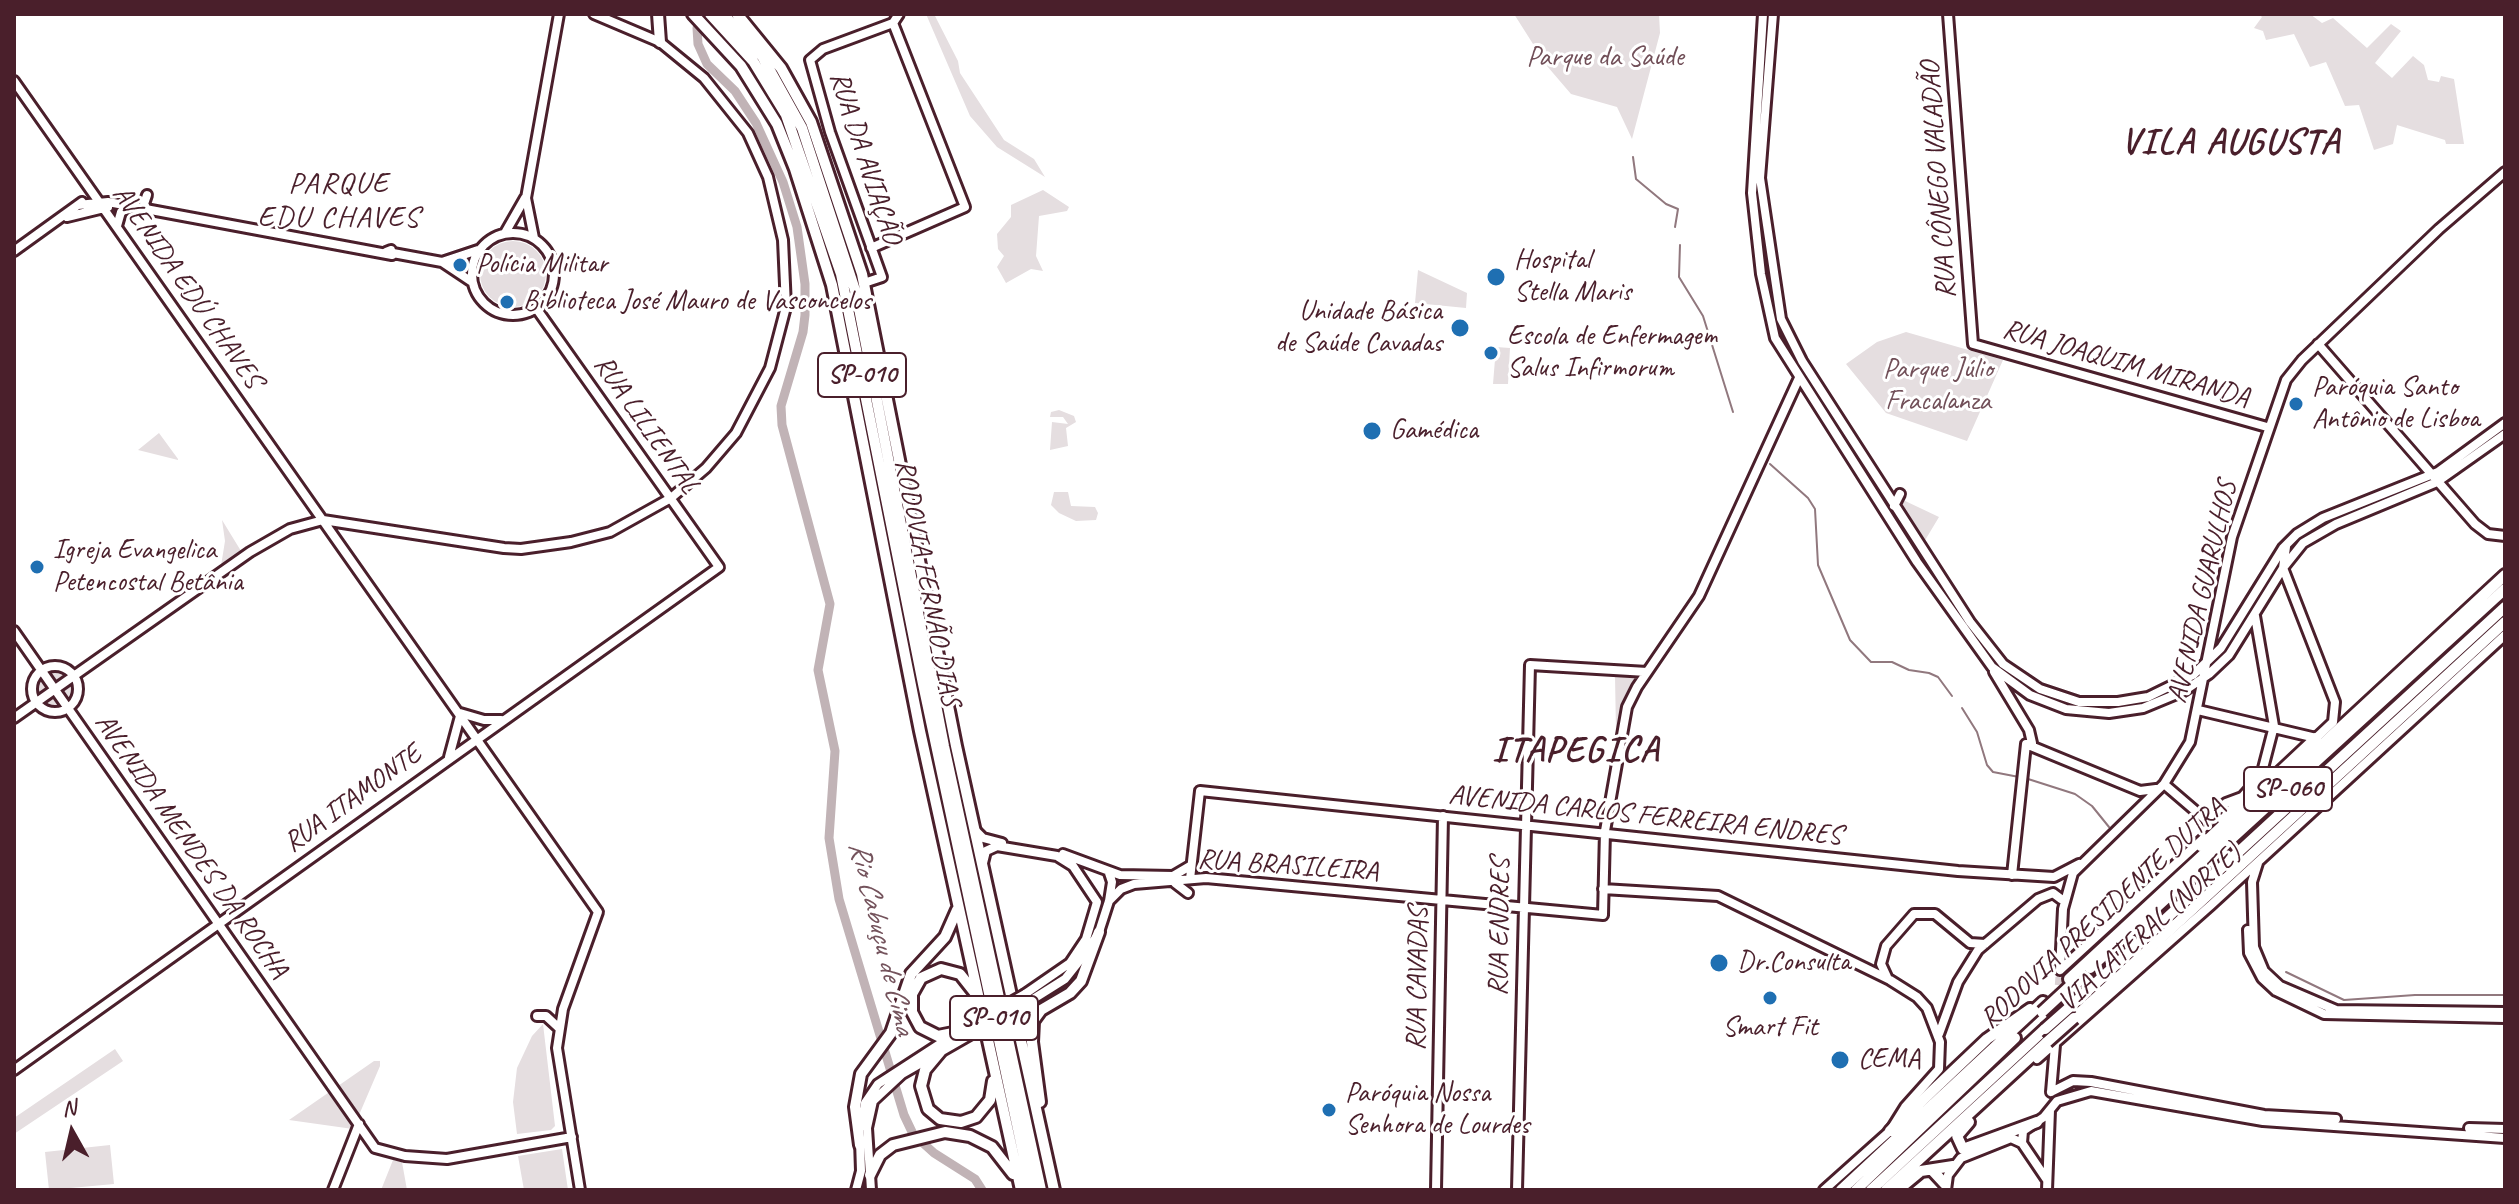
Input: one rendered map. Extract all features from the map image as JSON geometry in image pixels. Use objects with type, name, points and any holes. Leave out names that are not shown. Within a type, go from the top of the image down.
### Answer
[{"type":"highway","points":[[658,14],[660,42]]},
{"type":"highway","name":"SP-010","points":[[693,14],[732,55],[771,113],[815,227],[841,320],[920,731],[1021,1190]]},
{"type":"highway","name":"RODOVIA FERNÃO DIAS","points":[[710,14],[753,61],[789,123],[841,274],[940,767],[1031,1190]]},
{"type":"highway","name":"RODOVIA FERNÃO DIAS","points":[[723,14],[762,56],[802,128],[856,293],[968,854],[1041,1190]]},
{"type":"highway","name":"SP-010","points":[[737,14],[781,68],[811,122],[864,283],[972,823],[1054,1190]]},
{"type":"highway","name":"RODOVIA PRESIDENTE DUTRA","points":[[2069,983],[2160,893],[2505,575]]},
{"type":"highway","name":"RODOVIA PRESIDENTE DUTRA","points":[[1841,1190],[2464,627],[2505,586]]},
{"type":"highway","name":"RODOVIA PRESIDENTE DUTRA","points":[[1871,1190],[2505,607]]},
{"type":"highway","name":"RODOVIA PRESIDENTE DUTRA","points":[[1886,1190],[2048,1045],[2505,622]]},
{"type":"highway","points":[[920,731],[940,767]]},
{"type":"highway","points":[[2160,893],[2174,873],[2251,796],[2316,738]]},
{"type":"highway","points":[[2113,967],[2134,953],[2277,825],[2295,816]]},
{"type":"highway","points":[[968,854],[992,915]]},
{"type":"highway","points":[[860,1145],[856,1094],[861,1074],[891,1033],[909,979],[951,928],[958,900]]},
{"type":"highway","points":[[1042,1135],[1032,1042],[1033,1021],[1041,1010],[1070,993],[1081,981],[1099,932]]},
{"type":"highway","points":[[965,1031],[938,1036],[920,1027],[911,1007],[916,985],[929,973],[948,969],[966,979],[980,1003]]},
{"type":"highway","points":[[1890,1131],[1997,1031],[2042,1007]]},
{"type":"highway","name":"RODOVIA PRESIDENTE DUTRA","points":[[1856,1190],[2042,1007]]},
{"type":"highway","points":[[2037,1122],[1977,1146],[1960,1146],[1959,1133],[2048,1045]]},
{"type":"highway","points":[[940,1052],[925,1070],[921,1094],[928,1109],[946,1121],[970,1120],[987,1106],[993,1089],[993,1063]]},
{"type":"highway","points":[[870,1175],[880,1155],[907,1140],[930,1134],[962,1133],[992,1147],[1003,1157],[1021,1190]]},
{"type":"highway","points":[[1898,1190],[1917,1174],[1953,1166]]},
{"type":"highway","points":[[1930,1169],[1946,1187]]},
{"type":"street","points":[[505,233],[526,198],[559,14]]},
{"type":"street","points":[[14,718],[250,552],[290,529],[323,520],[521,549],[571,542],[610,532],[671,498],[706,468],[736,433],[770,368],[784,318],[787,289],[779,216],[763,164],[737,116],[704,78],[660,42],[594,14]]},
{"type":"street","points":[[871,248],[965,207],[893,23],[899,14]]},
{"type":"street","points":[[1763,14],[1752,176],[1756,238],[1771,326],[1799,378],[1917,562],[1987,661],[2029,730],[2012,875]]},
{"type":"street","points":[[1773,14],[1760,178],[1779,314],[1802,361],[1894,506],[1979,635],[2019,677],[2052,694],[2088,703],[2141,699],[2200,680]]},
{"type":"street","name":"RUA CÔNEGO VALADÃO","points":[[1948,14],[1973,344]]},
{"type":"street","name":"RUA DA AVIAÇÃO","points":[[864,283],[882,277],[830,132],[810,60],[823,49],[893,23]]},
{"type":"street","name":"AVENIDA EDÚ CHAVES","points":[[14,81],[598,912],[559,1028]]},
{"type":"street","name":"AVENIDA GUARULHOS","points":[[2206,665],[2232,537],[2267,427],[2286,380],[2318,344],[2503,174]]},
{"type":"street","points":[[147,195],[144,204],[148,211]]},
{"type":"street","points":[[526,198],[534,238]]},
{"type":"street","points":[[61,218],[99,200]]},
{"type":"street","points":[[14,251],[78,205],[99,200],[442,262],[472,282],[484,303],[500,313],[520,314],[536,308],[552,287],[554,267],[547,250],[534,238],[505,233],[489,240],[478,250],[442,262]]},
{"type":"street","points":[[117,226],[119,215],[129,207]]},
{"type":"street","points":[[472,282],[478,250]]},
{"type":"street","name":"RUA LILIENTAL","points":[[536,308],[719,567]]},
{"type":"street","name":"RUA JOAQUIM MIRANDA","points":[[1973,344],[2267,427]]},
{"type":"street","points":[[2318,344],[2467,516],[2488,534],[2505,536]]},
{"type":"street","points":[[1799,378],[1776,435],[1699,596],[1647,672],[1616,730],[1615,762],[1605,831],[1603,889],[1718,896],[1890,980],[1945,1013]]},
{"type":"street","points":[[2200,680],[2206,665],[2229,635],[2289,541],[2323,518],[2434,478],[2505,423]]},
{"type":"street","points":[[1987,661],[2019,689],[2066,709],[2120,713],[2167,700],[2200,680],[2241,638],[2294,552],[2323,530],[2434,478],[2505,434]]},
{"type":"street","points":[[1894,506],[1900,494]]},
{"type":"street","points":[[2198,710],[2316,738],[2333,722],[2337,708],[2283,568],[2289,541]]},
{"type":"street","name":"RUA ITAMONTE","points":[[14,1070],[719,567]]},
{"type":"street","points":[[2275,581],[2289,582]]},
{"type":"street","points":[[2029,743],[2140,791],[2151,792],[2166,781],[2206,820],[2226,803],[2246,795],[2265,768],[2274,726],[2255,615]]},
{"type":"street","name":"AVENIDA MENDES DA ROCHA","points":[[14,631],[375,1148],[439,1159],[572,1137]]},
{"type":"street","points":[[2229,635],[2232,641],[2241,638]]},
{"type":"street","name":"VIA LATERAL (NORTE)","points":[[2037,1059],[2201,914],[2505,635]]},
{"type":"street","name":"RUA ENDRES","points":[[1517,1190],[1530,665],[1647,672]]},
{"type":"street","points":[[61,667],[74,676],[76,696],[68,708],[52,711],[36,702],[32,685],[41,671],[61,667]]},
{"type":"street","name":"AVENIDA GUARULHOS","points":[[2200,680],[2198,710],[2186,751],[2166,781],[2079,864],[2068,885],[2062,904],[2060,970],[2215,828],[2246,795]]},
{"type":"street","points":[[2167,700],[2172,687]]},
{"type":"street","points":[[449,758],[458,713],[476,719],[502,720]]},
{"type":"street","name":"AVENIDA CARLOS FERREIRA ENDRES","points":[[1191,865],[1200,791],[2046,877]]},
{"type":"street","points":[[2137,811],[2140,791]]},
{"type":"street","name":"RUA CAVADAS","points":[[1436,1190],[1443,816]]},
{"type":"street","name":"RUA BRASILEIRA","points":[[972,823],[983,838],[1061,853],[1105,872],[1173,876],[1191,865]]},
{"type":"street","points":[[984,876],[985,853],[1002,846],[1062,857],[1088,888],[1098,910],[1080,950],[1057,975],[1028,998]]},
{"type":"street","points":[[2260,859],[2252,882],[2254,947],[2264,971],[2280,986],[2336,1010],[2505,1015]]},
{"type":"street","points":[[2046,877],[2063,875],[2079,864]]},
{"type":"street","points":[[1190,879],[1191,865]]},
{"type":"street","points":[[856,1190],[861,1171],[860,1145],[865,1103],[886,1081],[902,1070],[965,1031],[1065,979],[1099,932],[1112,882],[1105,872],[1090,876],[1088,888]]},
{"type":"street","points":[[2031,876],[2045,886],[2038,899]]},
{"type":"street","points":[[2046,877],[2057,885],[2062,904]]},
{"type":"street","name":"RUA BRASILEIRA","points":[[1109,901],[1128,885],[1174,883],[1190,879],[1603,915],[1603,889]]},
{"type":"street","points":[[1174,883],[1188,893]]},
{"type":"street","points":[[2232,885],[2243,887],[2248,896],[2247,944],[2258,974],[2276,991],[2315,1011],[2346,1017],[2505,1015]]},
{"type":"street","points":[[1938,1035],[1971,958],[2038,899],[2053,893],[2062,904]]},
{"type":"street","points":[[1869,971],[1907,919],[1923,913],[1942,918],[1970,943],[1986,944]]},
{"type":"street","points":[[1970,943],[1971,958]]},
{"type":"street","points":[[1886,946],[1881,964],[1890,980]]},
{"type":"street","points":[[1824,1190],[1890,1131],[1905,1107],[1939,1069],[1942,1054],[1938,1035],[1931,1015],[1917,997]]},
{"type":"street","points":[[537,1016],[546,1016],[559,1028],[559,1063],[580,1190]]},
{"type":"street","points":[[902,1070],[940,1052],[965,1031]]},
{"type":"street","points":[[2047,1185],[2053,1073],[2048,1045]]},
{"type":"street","points":[[2053,1073],[2091,1086],[2292,1124],[2505,1138]]},
{"type":"street","points":[[871,1190],[869,1112],[886,1081]]},
{"type":"street","points":[[2051,1092],[2073,1081]]},
{"type":"street","points":[[2022,1143],[2023,1131],[2060,1099],[2091,1086]]},
{"type":"street","points":[[2151,1097],[2286,1118],[2505,1129]]},
{"type":"street","points":[[333,1190],[359,1124]]},
{"type":"street","points":[[1946,1187],[1953,1166],[1966,1155],[2014,1139],[2033,1156],[2047,1185]]},
{"type":"street","points":[[2033,1156],[2044,1155],[2049,1150]]},
{"type":"green space","points":[[926,14],[934,14],[958,61],[960,73],[1004,140],[1034,159],[1045,177],[997,147],[970,116]]},
{"type":"green space","name":"Parque da Saúde","points":[[1514,14],[1659,14],[1660,33],[1632,139],[1617,107],[1571,94],[1547,66]]},
{"type":"green space","points":[[2259,14],[2310,14],[2322,23],[2333,18],[2367,48],[2391,24],[2401,31],[2375,63],[2392,78],[2413,56],[2424,65],[2428,80],[2439,82],[2441,76],[2454,79],[2464,144],[2446,144],[2445,140],[2397,125],[2393,144],[2374,150],[2359,105],[2345,106],[2326,62],[2310,67],[2294,34],[2266,40],[2263,31],[2254,28],[2262,17]]},
{"type":"green space","points":[[1043,190],[1069,207],[1067,211],[1039,216],[1036,256],[1043,271],[1031,269],[1006,283],[997,267],[1004,256],[998,249],[997,234],[1011,217],[1011,205]]},
{"type":"green space","points":[[513,241],[526,244],[536,251],[543,261],[546,274],[543,287],[536,297],[526,304],[513,307],[500,304],[490,297],[483,287],[480,274],[483,261],[490,251],[500,244]]},
{"type":"green space","points":[[1418,270],[1467,293],[1466,308],[1415,303]]},
{"type":"green space","name":"Parque Júlio Fracalanza","points":[[1906,332],[2003,360],[1967,441],[1886,413],[1846,364],[1877,342]]},
{"type":"green space","points":[[1496,347],[1510,348],[1508,384],[1493,384]]},
{"type":"green space","points":[[1059,410],[1074,416],[1076,422],[1066,428],[1068,446],[1050,450],[1052,422],[1068,424],[1063,417],[1050,417],[1051,412]]},
{"type":"green space","points":[[159,433],[178,459],[178,460],[138,450]]},
{"type":"green space","points":[[1054,492],[1068,492],[1071,506],[1095,507],[1098,513],[1096,520],[1076,521],[1059,513],[1051,505]]},
{"type":"green space","points":[[1901,499],[1939,517],[1924,542],[1897,505]]},
{"type":"green space","points":[[222,520],[241,551],[221,566],[225,541]]},
{"type":"green space","points":[[55,670],[69,675],[74,689],[69,703],[55,708],[41,703],[36,689],[41,675]]},
{"type":"green space","points":[[1615,676],[1635,677],[1616,732]]},
{"type":"green space","points":[[543,1024],[555,1126],[551,1130],[517,1134],[513,1102],[517,1068],[532,1036]]},
{"type":"green space","points":[[115,1049],[123,1061],[14,1134],[14,1118]]},
{"type":"green space","points":[[374,1061],[380,1061],[380,1066],[353,1129],[289,1120]]},
{"type":"green space","points":[[110,1145],[114,1184],[49,1190],[45,1152]]},
{"type":"green space","points":[[562,1149],[568,1190],[524,1190],[518,1156]]},
{"type":"green space","points":[[393,1160],[402,1162],[407,1190],[381,1190]]},
{"type":"waterway","name":"Rio Cabuçu de Cima","points":[[697,28],[698,44],[707,64],[735,91],[756,123],[783,182],[797,227],[805,284],[805,315],[803,332],[781,406],[782,425],[830,604],[818,670],[835,751],[829,838],[839,899],[904,1115],[913,1134],[934,1153],[975,1179],[982,1190]]},
{"type":"waterway","points":[[1633,157],[1636,179],[1666,204],[1678,209],[1675,227]]},
{"type":"waterway","points":[[1680,245],[1679,277],[1703,316],[1733,412]]},
{"type":"waterway","points":[[1770,464],[1808,498],[1815,509],[1818,565],[1850,640],[1871,662],[1892,662],[1938,677],[1952,696]]},
{"type":"waterway","points":[[1962,708],[1977,732],[1987,765],[1993,772],[2019,777]]},
{"type":"waterway","points":[[2025,778],[2075,794],[2092,806],[2109,827]]},
{"type":"waterway","points":[[2286,972],[2344,1000],[2415,995],[2505,995]]},
{"type":"tunnel","points":[[2056,1021],[2060,970]]},
{"type":"place","name":"Polícia Militar","points":[[460,265]]},
{"type":"place","name":"Hospital Stella Maris","points":[[1496,277]]},
{"type":"place","name":"Biblioteca José Mauro de Vasconcelos","points":[[507,302]]},
{"type":"place","name":"Unidade Básica de Saúde Cavadas","points":[[1460,328]]},
{"type":"place","name":"Escola de Enfermagem Salus Infirmorum","points":[[1491,353]]},
{"type":"place","name":"Paróquia Santo Antônio de Lisboa","points":[[2296,404]]},
{"type":"place","name":"Gamédica","points":[[1372,431]]},
{"type":"place","name":"Igreja Evangelica Petencostal Betânia","points":[[37,567]]},
{"type":"place","name":"Dr.Consulta","points":[[1719,963]]},
{"type":"place","name":"Smart Fit","points":[[1770,998]]},
{"type":"place","name":"CEMA","points":[[1840,1060]]},
{"type":"place","name":"Paróquia Nossa Senhora de Lourdes","points":[[1329,1110]]},
{"type":"district","name":"VILA AUGUSTA","points":[[2231,144]]},
{"type":"district","name":"PARQUE EDU CHAVES","points":[[339,201]]},
{"type":"district","name":"ITAPEGICA","points":[[1576,752]]}]
